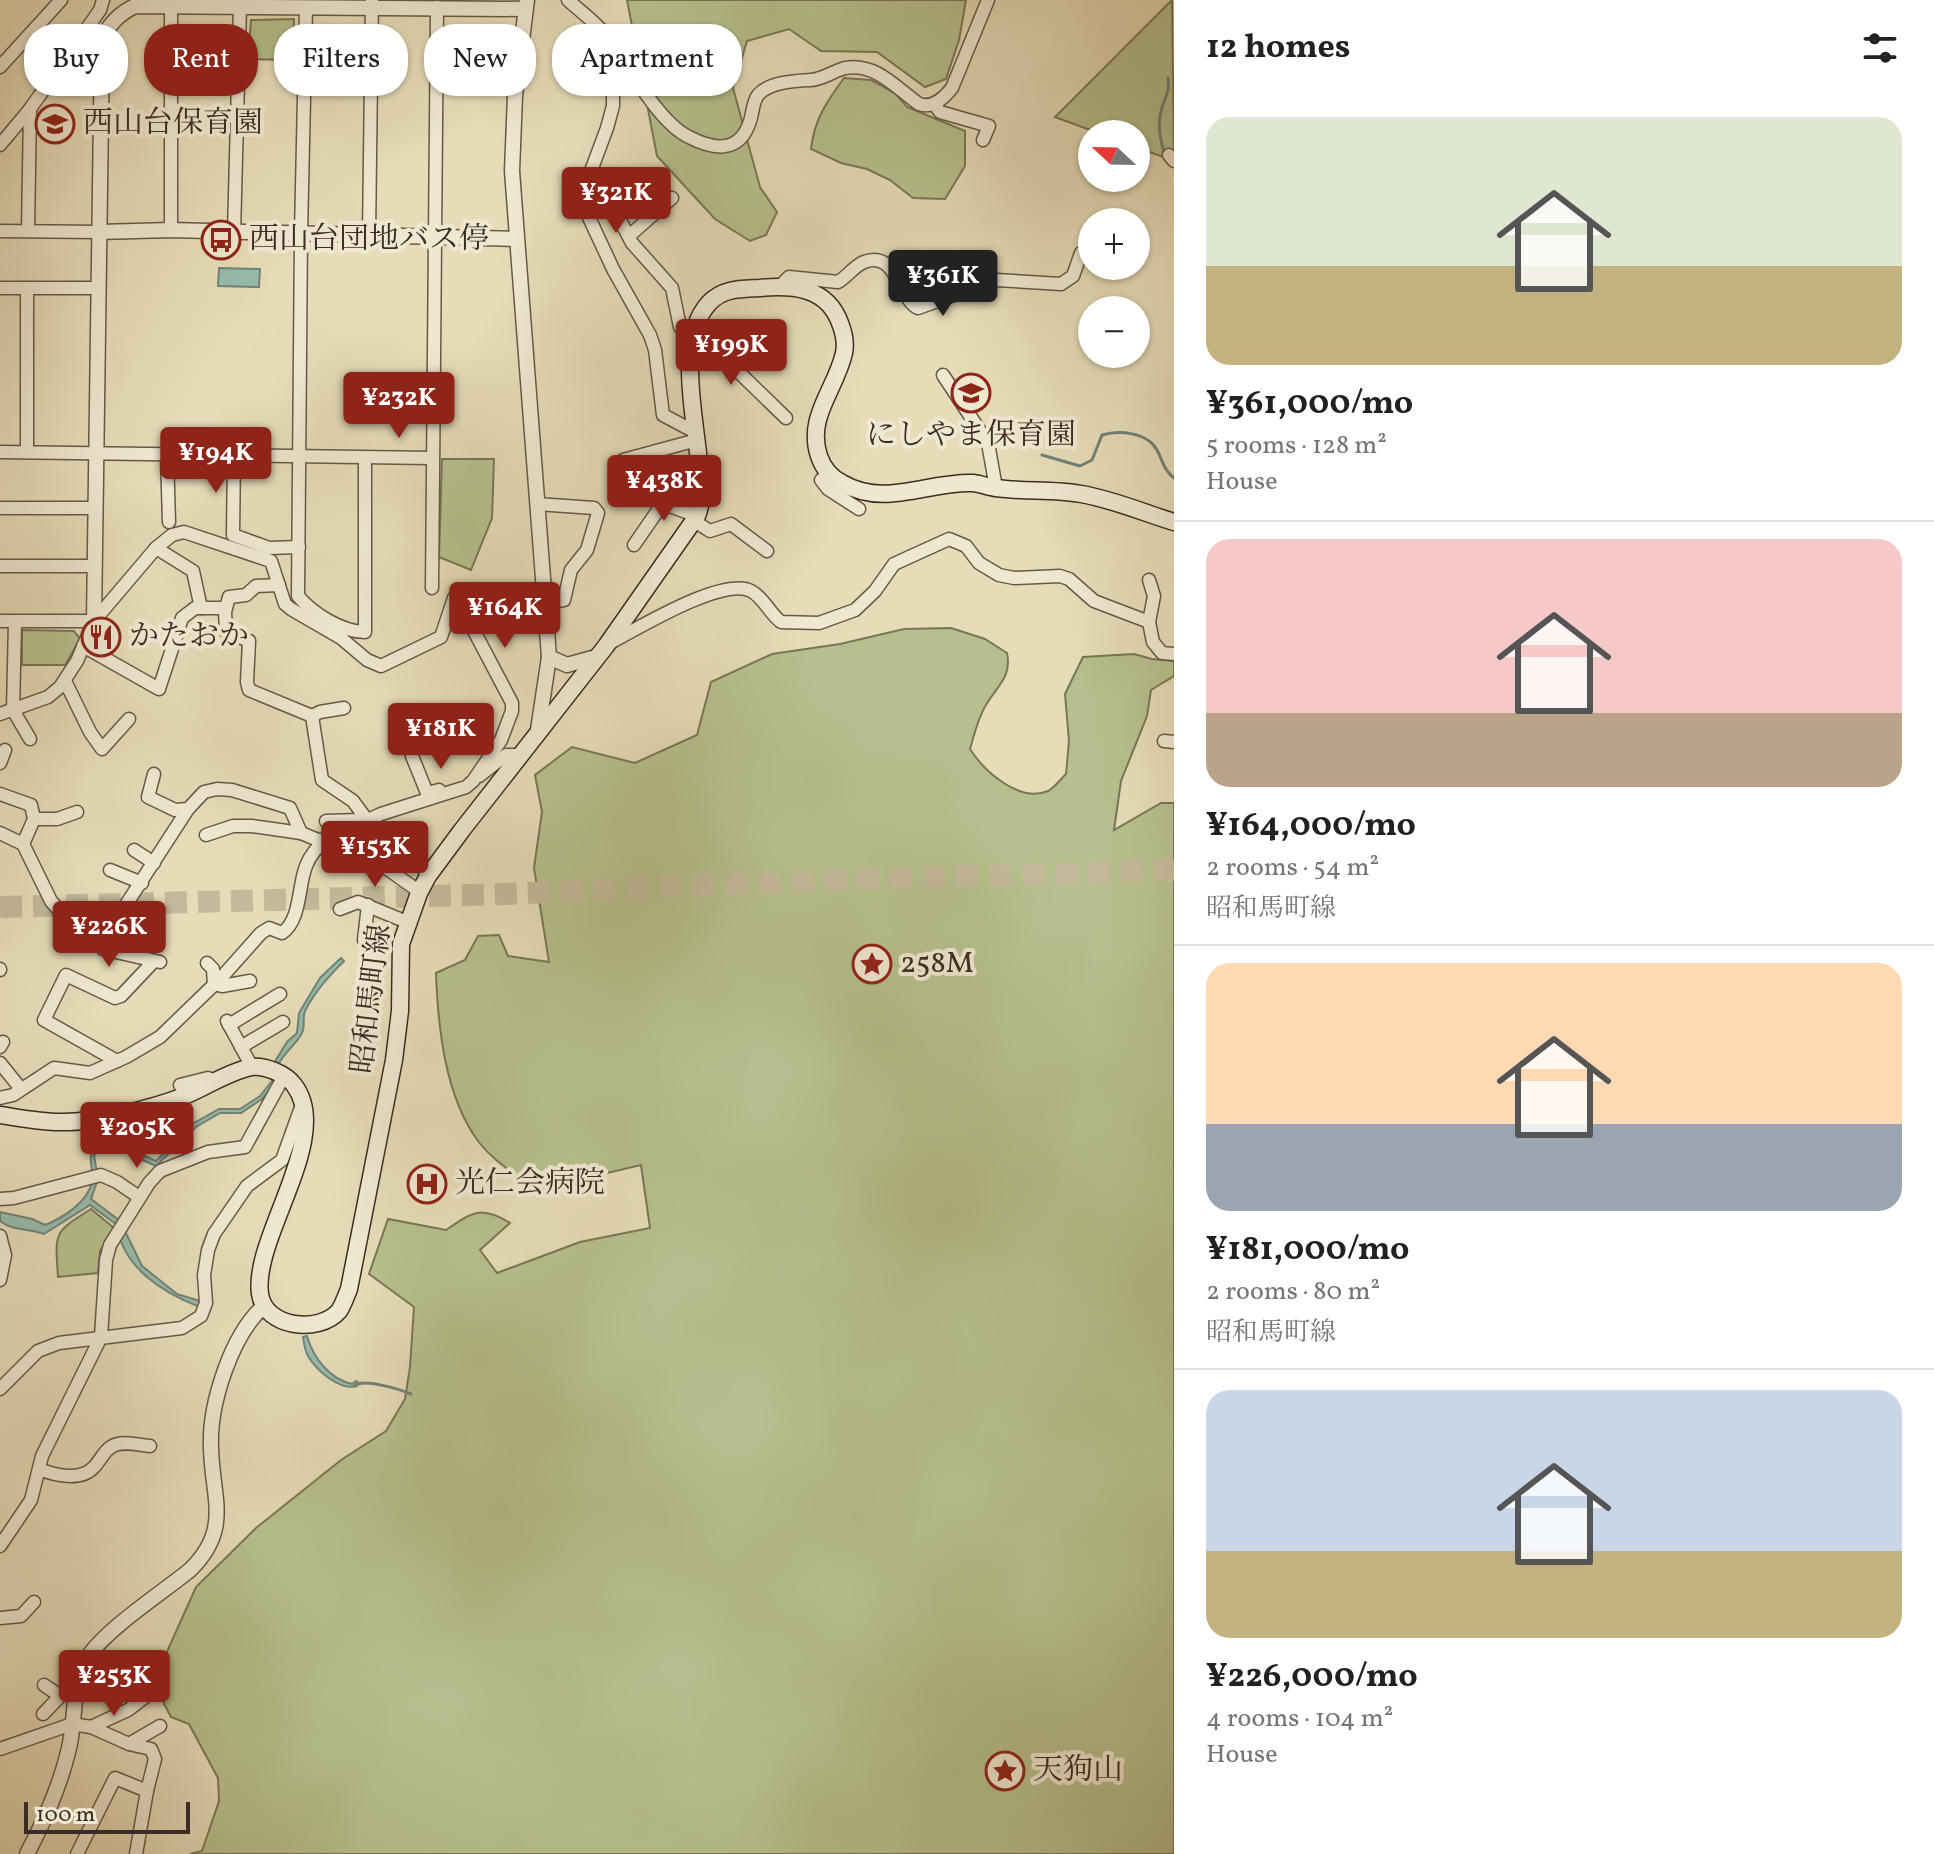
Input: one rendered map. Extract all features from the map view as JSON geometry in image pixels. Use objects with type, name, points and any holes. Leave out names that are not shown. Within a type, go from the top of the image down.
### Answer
[{"type":"main road","points":[[696,518],[701,501],[691,337],[698,317],[723,292],[779,287],[801,288],[826,299],[843,331],[843,356],[814,428],[817,449],[828,474],[842,483],[866,492],[894,494],[973,483],[996,488],[1083,494],[1174,522]]},
{"type":"main road","name":"昭和馬町線","points":[[264,1306],[285,1321],[304,1326],[322,1323],[339,1311],[349,1289],[394,1060],[400,1011],[401,944],[420,892],[428,876],[519,755],[601,652],[696,518]]},
{"type":"main road","points":[[0,1115],[62,1122],[105,1117],[181,1097],[252,1067],[284,1076],[295,1086],[303,1103],[304,1135],[266,1254],[260,1294],[264,1306]]},
{"type":"street","points":[[0,67],[61,0]]},
{"type":"street","points":[[568,0],[594,24]]},
{"type":"street","points":[[647,96],[684,135],[712,147],[725,148],[744,136],[757,97],[764,91],[791,81],[814,81],[846,68],[880,74],[919,104],[934,104],[952,88],[988,0]]},
{"type":"street","points":[[369,235],[372,3]]},
{"type":"street","points":[[0,145],[30,109],[102,5],[113,22]]},
{"type":"street","points":[[171,5],[171,230]]},
{"type":"street","points":[[94,621],[102,43],[113,22],[135,6],[526,5],[512,140],[516,239],[549,657],[538,730]]},
{"type":"street","points":[[234,232],[240,6]]},
{"type":"street","points":[[306,7],[298,596],[306,605],[352,632],[365,632],[365,458]]},
{"type":"street","points":[[432,588],[437,7]]},
{"type":"street","points":[[613,96],[613,106],[585,187],[585,209],[613,269],[650,335],[663,415],[697,437]]},
{"type":"street","points":[[934,104],[940,112],[989,126],[983,140]]},
{"type":"street","points":[[28,231],[30,109]]},
{"type":"street","points":[[629,236],[672,198]]},
{"type":"street","points":[[613,207],[629,236],[672,288],[680,327],[719,353],[786,418]]},
{"type":"street","points":[[0,231],[171,230],[516,239]]},
{"type":"street","points":[[779,287],[789,277],[838,282],[865,262],[876,261],[888,266],[911,304],[918,308],[996,280],[1061,284],[1073,276],[1078,262]]},
{"type":"street","points":[[0,288],[99,288]]},
{"type":"street","points":[[27,289],[27,452]]},
{"type":"street","points":[[943,375],[988,443],[996,488]]},
{"type":"street","points":[[623,460],[697,437]]},
{"type":"street","points":[[0,452],[432,458]]},
{"type":"street","points":[[167,456],[169,522]]},
{"type":"street","points":[[234,456],[233,535],[269,548],[299,547]]},
{"type":"street","points":[[828,474],[821,480],[828,489],[859,509]]},
{"type":"street","points":[[643,496],[696,518],[710,531],[731,524],[767,551]]},
{"type":"street","points":[[634,545],[663,503]]},
{"type":"street","points":[[537,504],[594,508],[598,513],[587,550],[575,561],[571,570],[564,600],[544,603]]},
{"type":"street","points":[[0,508],[94,508]]},
{"type":"street","points":[[0,714],[48,697],[65,681],[94,621],[156,548],[172,535],[184,532],[271,561],[285,604],[341,638],[367,660],[381,666],[441,637],[454,598],[460,596],[472,600],[473,629],[509,695],[512,711],[501,740],[473,781]]},
{"type":"street","points":[[549,657],[567,665],[601,652],[695,599],[733,587],[753,591],[781,622],[819,623],[862,605],[894,564],[949,539],[966,546],[979,563],[999,575],[1014,578],[1060,576],[1069,579],[1094,601],[1149,622]]},
{"type":"street","points":[[156,548],[193,571],[201,608]]},
{"type":"street","points":[[0,566],[94,566]]},
{"type":"street","points":[[1149,580],[1154,596],[1149,622],[1157,647],[1162,653],[1174,654]]},
{"type":"street","points":[[279,585],[256,586],[246,595],[229,597],[225,608],[226,631],[249,641],[249,690],[312,716],[344,708]]},
{"type":"street","points":[[83,646],[159,689],[182,618],[195,608],[225,608]]},
{"type":"street","points":[[0,621],[94,621]]},
{"type":"street","points":[[15,622],[13,710],[30,739]]},
{"type":"street","points":[[65,681],[90,732],[102,749],[129,719]]},
{"type":"street","points":[[312,716],[322,780],[353,801],[367,820]]},
{"type":"street","points":[[0,1098],[54,1068],[90,1073],[160,1037],[267,929],[282,933],[288,928],[304,869],[310,857],[331,838],[367,820],[466,787],[506,755],[519,755]]},
{"type":"street","points":[[412,756],[427,793],[444,788],[447,794]]},
{"type":"street","points":[[154,774],[148,797],[175,810],[188,809]]},
{"type":"street","points":[[117,1061],[44,1020],[66,975],[115,998],[158,962],[103,949],[105,935],[198,796],[223,788],[290,808],[301,833]]},
{"type":"street","points":[[23,844],[34,819],[32,791]]},
{"type":"street","points":[[0,794],[31,805]]},
{"type":"street","points":[[34,819],[57,819],[77,812]]},
{"type":"street","points":[[326,821],[367,820]]},
{"type":"street","points":[[206,835],[233,826],[301,833],[318,840],[404,838],[428,876]]},
{"type":"street","points":[[0,833],[23,844],[51,901],[84,932],[105,935]]},
{"type":"street","points":[[134,850],[154,863]]},
{"type":"street","points":[[372,858],[420,892]]},
{"type":"street","points":[[110,870],[142,883]]},
{"type":"street","points":[[340,909],[358,902],[407,922]]},
{"type":"street","points":[[364,940],[368,905]]},
{"type":"street","points":[[207,963],[213,969],[214,984]]},
{"type":"street","points":[[214,984],[222,986],[250,981]]},
{"type":"street","points":[[252,1067],[228,1023],[280,994]]},
{"type":"street","points":[[241,1047],[283,1022]]},
{"type":"street","points":[[0,1063],[21,1089]]},
{"type":"street","points":[[0,1546],[31,1500],[48,1441],[101,1337],[106,1260],[110,1245],[139,1197],[160,1171],[174,1163],[208,1152],[245,1147],[262,1111],[284,1076]]},
{"type":"street","points":[[180,1085],[208,1078],[216,1081]]},
{"type":"street","points":[[0,1389],[38,1351],[59,1343],[182,1328],[201,1316],[206,1303],[204,1275],[208,1250],[215,1232],[247,1186],[282,1160],[303,1103]]},
{"type":"street","points":[[0,1199],[101,1175],[139,1197]]},
{"type":"street","points":[[0,1236],[5,1255],[0,1280]]},
{"type":"street","points":[[27,1854],[52,1806],[69,1750],[77,1685],[89,1656],[102,1640],[190,1570],[207,1550],[218,1514],[211,1449],[213,1408],[241,1333],[252,1316],[264,1306]]},
{"type":"street","points":[[39,1469],[57,1476],[86,1473],[92,1471],[109,1448],[115,1445],[150,1446]]},
{"type":"street","points":[[0,1618],[21,1616],[34,1602]]},
{"type":"street","points":[[44,1685],[60,1696]]},
{"type":"street","points":[[43,1714],[60,1696],[77,1685]]},
{"type":"street","points":[[91,1727],[128,1710],[145,1697]]},
{"type":"street","points":[[0,1749],[72,1724],[91,1727],[129,1744],[151,1749],[155,1759],[136,1854]]},
{"type":"street","points":[[129,1744],[160,1726]]},
{"type":"street","points":[[77,1854],[115,1778],[147,1791]]},
{"type":"green space","points":[[627,0],[966,0],[959,40],[946,79],[925,87],[877,52],[821,51],[789,29],[747,41],[742,58],[742,24],[632,24]]},
{"type":"green space","points":[[1172,0],[1174,161],[1150,152],[1150,120],[1078,120],[1078,126],[1055,117]]},
{"type":"green space","points":[[294,19],[294,24],[274,24],[274,60],[258,59],[258,24],[251,24],[251,20]]},
{"type":"green space","points":[[844,78],[871,80],[895,93],[907,107],[965,131],[965,166],[945,199],[913,198],[890,180],[811,149],[822,111]]},
{"type":"green space","points":[[645,96],[735,96],[760,187],[777,212],[766,235],[750,241],[715,219],[657,156]]},
{"type":"green space","points":[[442,459],[494,459],[492,518],[471,570],[439,557]]},
{"type":"green space","points":[[951,628],[985,639],[1007,653],[1005,675],[983,710],[970,749],[984,767],[1003,783],[1026,793],[1048,791],[1066,774],[1069,741],[1065,694],[1083,657],[1134,654],[1174,661],[1174,676],[1151,690],[1147,716],[1121,781],[1114,830],[1161,803],[1174,803],[1174,1854],[190,1854],[202,1851],[219,1801],[218,1778],[189,1724],[171,1717],[164,1704],[161,1674],[165,1656],[196,1587],[256,1528],[341,1460],[386,1431],[405,1399],[414,1307],[369,1274],[388,1219],[446,1230],[477,1213],[500,1217],[510,1223],[480,1250],[497,1273],[580,1242],[650,1228],[641,1165],[535,1190],[497,1161],[478,1141],[467,1123],[445,1061],[436,973],[465,960],[478,936],[499,935],[508,956],[549,962],[534,868],[542,812],[535,775],[572,747],[635,763],[697,735],[711,682],[772,654],[840,644],[904,629]]},
{"type":"green space","points":[[22,630],[74,631],[80,639],[65,665],[22,665]]},
{"type":"green space","points":[[91,1209],[114,1228],[100,1251],[98,1273],[58,1277],[59,1235],[69,1223]]},
{"type":"shaded area","points":[[219,268],[260,269],[259,287],[218,286]]},
{"type":"shaded area","points":[[341,958],[344,961],[323,984],[305,1011],[301,1035],[278,1065],[274,1063],[287,1042],[297,1033],[299,1013],[320,978]]},
{"type":"shaded area","points":[[272,1081],[276,1082],[262,1099],[241,1113],[220,1113],[196,1127],[156,1166],[109,1145],[94,1155],[98,1179],[91,1199],[120,1221],[142,1266],[177,1294],[200,1301],[200,1307],[172,1294],[146,1276],[127,1254],[117,1225],[90,1205],[44,1234],[0,1221],[0,1212],[45,1225],[52,1222],[74,1208],[90,1189],[92,1149],[109,1140],[156,1161],[194,1123],[219,1109],[240,1109],[260,1096]]},
{"type":"shaded area","points":[[307,1336],[313,1352],[329,1372],[352,1384],[356,1381],[359,1383],[357,1386],[336,1383],[317,1368],[306,1352],[303,1337]]},
{"type":"waterway","points":[[1165,155],[1159,121],[1168,78]]},
{"type":"waterway","points":[[1042,455],[1080,466],[1092,460],[1102,435],[1132,434],[1152,444],[1174,478]]},
{"type":"waterway","points":[[355,1385],[374,1384],[411,1394]]},
{"type":"tunnel","points":[[0,907],[506,894],[1174,870]]},
{"type":"place","name":"西山台保育園","points":[[55,124]]},
{"type":"place","name":"西山台団地バス停","points":[[221,240]]},
{"type":"place","name":"にしやま保育園","points":[[971,393]]},
{"type":"place","name":"かたおか","points":[[101,637]]},
{"type":"place","name":"258M","points":[[872,964]]},
{"type":"place","name":"光仁会病院","points":[[427,1184]]},
{"type":"place","name":"天狗山","points":[[1005,1771]]}]
